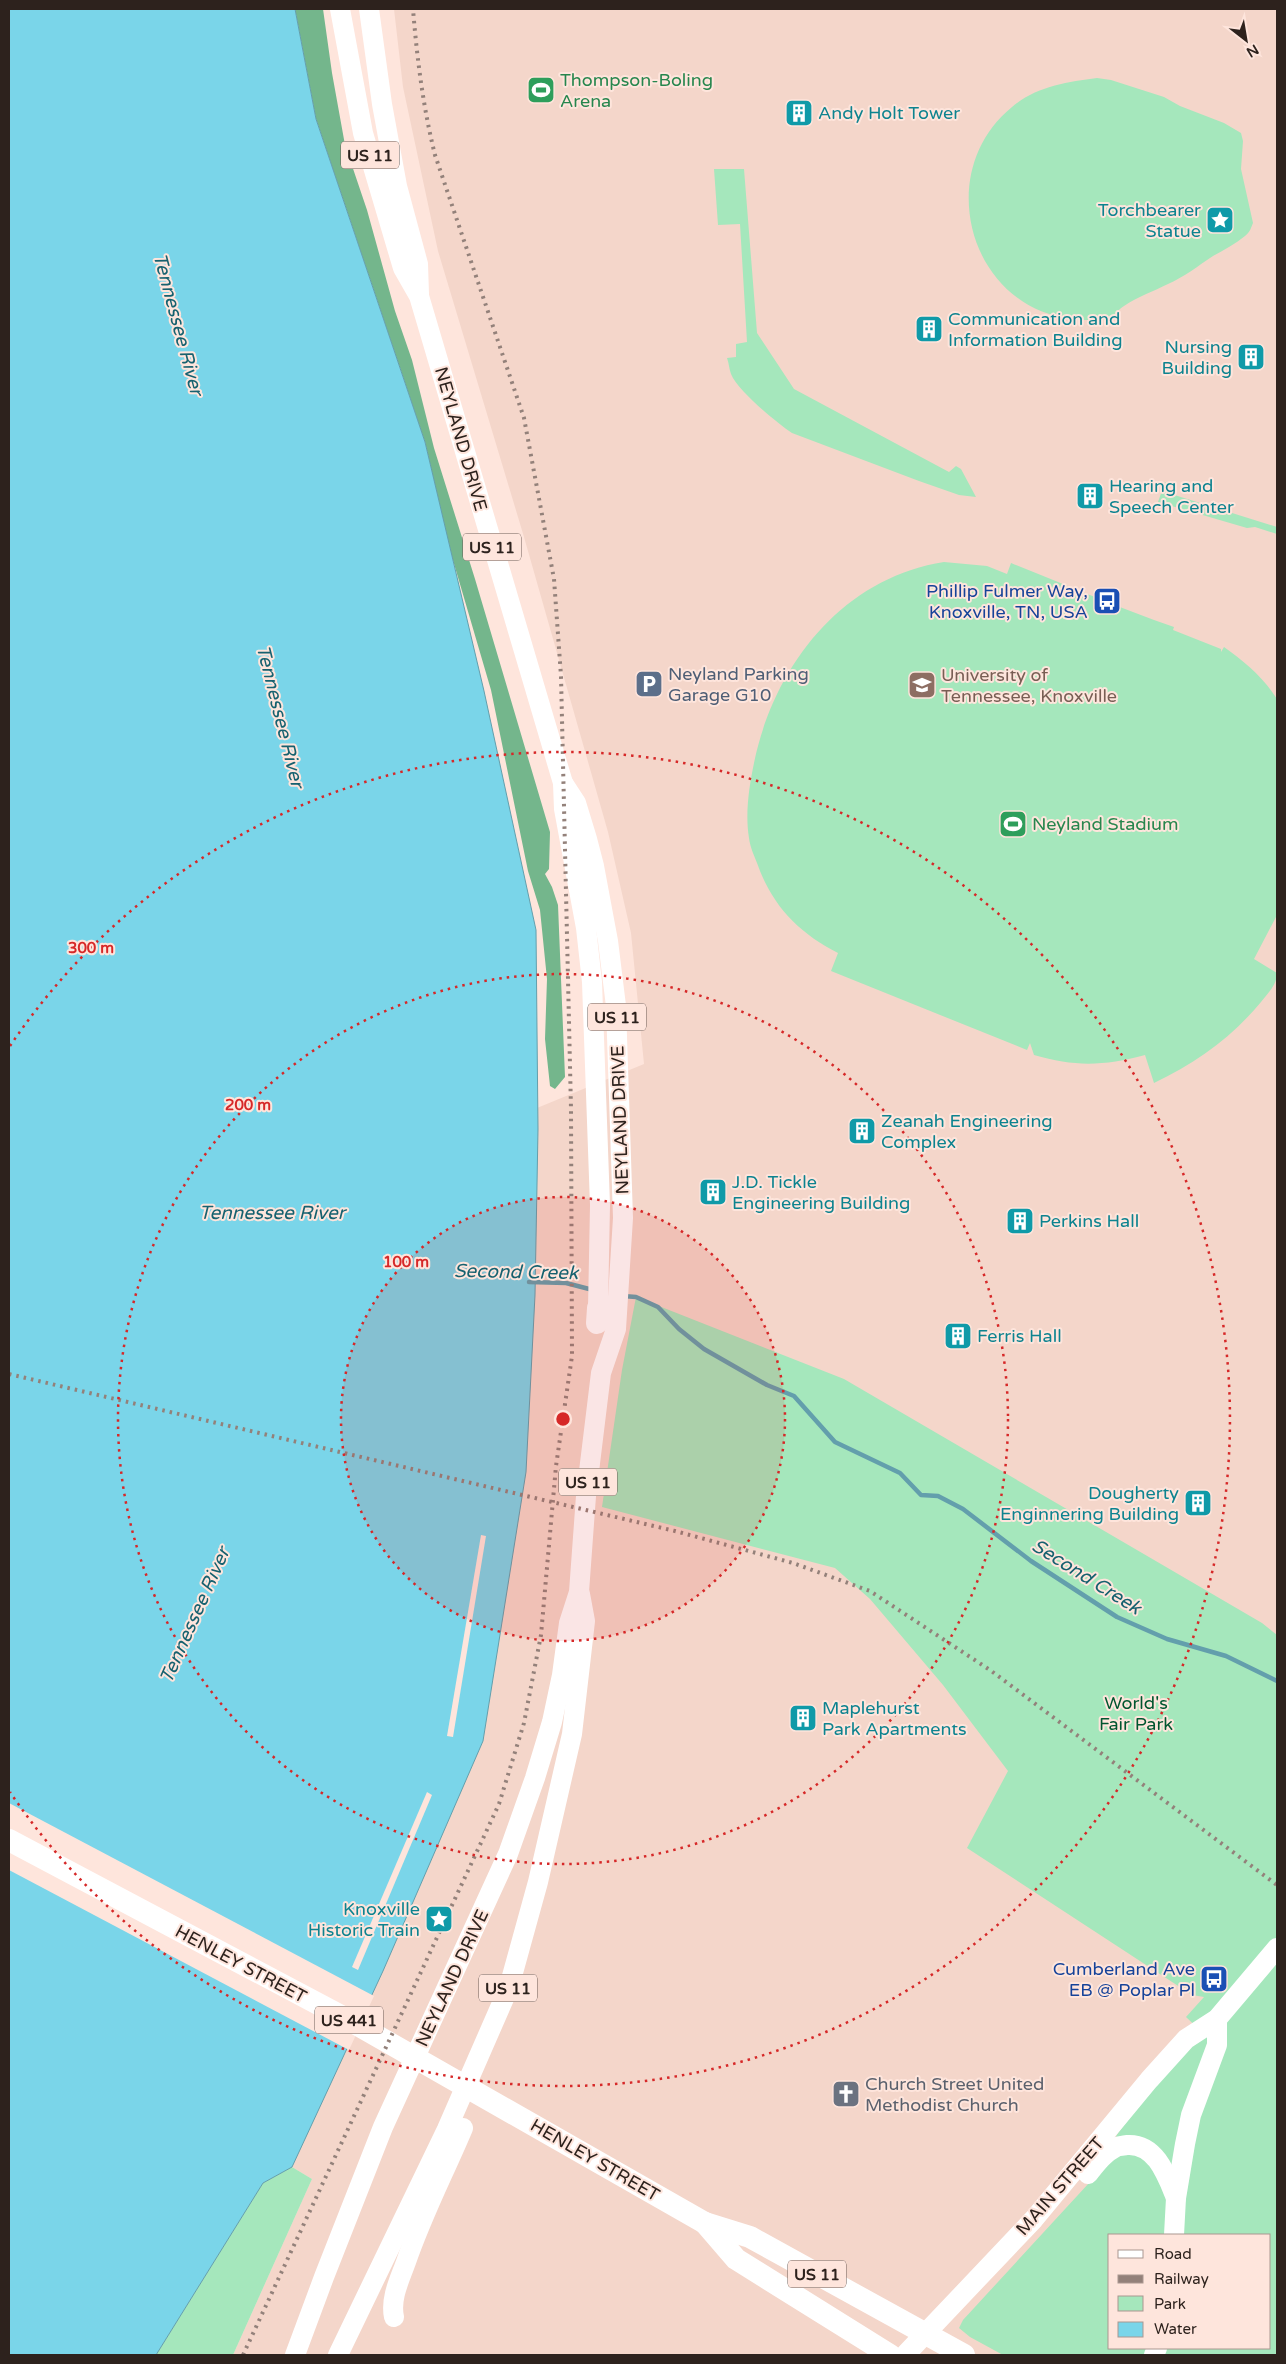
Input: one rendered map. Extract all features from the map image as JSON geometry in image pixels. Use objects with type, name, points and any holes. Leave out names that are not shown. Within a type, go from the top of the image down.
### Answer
[{"type":"highway","name":"HENLEY STREET","points":[[9,1840],[356,2024],[683,2211],[706,2223],[750,2237],[964,2355]]},
{"type":"highway","name":"HENLEY STREET","points":[[706,2223],[736,2259],[890,2355]]},
{"type":"main road","name":"NEYLAND DRIVE","points":[[295,2353],[383,2127],[508,1854],[535,1778],[552,1722],[562,1675],[569,1623],[579,1592],[586,1496],[601,1373],[604,1314],[600,1260],[600,1205],[592,982],[586,928],[564,809],[563,783],[419,296],[403,268],[364,133],[340,9]]},
{"type":"main road","name":"NEYLAND DRIVE","points":[[369,9],[382,104],[397,186],[418,264],[419,296]]},
{"type":"main road","name":"NEYLAND DRIVE","points":[[563,783],[576,803],[594,866],[612,967],[616,1006],[622,1218],[620,1259],[604,1314]]},
{"type":"main road","name":"NEYLAND DRIVE","points":[[338,2355],[448,2129],[500,2012],[538,1882],[572,1734],[585,1622],[579,1592]]},
{"type":"main road","name":"MAIN STREET","points":[[905,2355],[1034,2219],[1149,2080],[1186,2039],[1217,2018],[1277,1948]]},
{"type":"main road","points":[[394,2317],[392,2307],[395,2293],[422,2217],[489,2066],[500,2012]]},
{"type":"main road","points":[[1174,2234],[1176,2198],[1190,2115],[1217,2045],[1217,2018]]},
{"type":"main road","points":[[1034,2219],[1060,2203],[1104,2156],[1117,2146],[1134,2145],[1154,2155],[1166,2173],[1176,2198]]},
{"type":"shaded area","points":[[394,9],[1277,9],[1277,2355],[233,2355],[312,2179],[292,2167],[531,1255],[537,1108],[644,1064],[631,933],[608,832],[524,537],[438,251],[403,87]]},
{"type":"green space","points":[[295,9],[323,9],[345,145],[367,210],[395,311],[412,360],[434,448],[550,832],[549,869],[545,874],[558,905],[565,1077],[555,1089],[550,1086],[545,1039],[547,979],[540,910],[528,871],[491,690],[450,550],[425,442],[316,119]]},
{"type":"green space","points":[[1097,78],[1111,80],[1164,97],[1180,106],[1224,123],[1241,133],[1243,141],[1241,169],[1253,223],[1248,233],[1229,247],[1185,275],[1122,307],[1110,318],[1103,320],[1073,319],[1037,309],[1008,290],[987,264],[974,233],[969,200],[973,166],[987,134],[1012,107],[1032,94],[1053,86]]},
{"type":"green space","points":[[714,169],[744,169],[757,333],[794,389],[949,472],[956,466],[961,469],[976,497],[959,495],[792,433],[741,389],[731,374],[727,358],[736,357],[736,344],[747,342],[740,224],[718,225]]},
{"type":"green space","points":[[1165,482],[1169,485],[1168,493],[1277,527],[1277,534],[1255,527],[1247,528],[1158,502]]},
{"type":"green space","name":"Neyland Stadium","points":[[944,562],[987,566],[1007,574],[1011,563],[1174,627],[1173,630],[1221,649],[1221,652],[1224,647],[1253,670],[1277,699],[1277,915],[1254,959],[1277,973],[1277,977],[1269,992],[1238,1027],[1198,1058],[1154,1083],[1145,1055],[1130,1059],[1090,1064],[1063,1062],[1034,1055],[1030,1043],[1027,1050],[831,971],[838,953],[811,937],[789,917],[779,905],[763,878],[752,851],[748,829],[748,800],[754,763],[764,727],[778,693],[796,661],[818,632],[844,607],[874,587],[907,571]]},
{"type":"green space","name":"World's Fair Park","points":[[636,1297],[844,1379],[1262,1623],[1277,1635],[1277,2355],[1003,2355],[970,2337],[959,2328],[963,2320],[1089,2183],[1118,2133],[1156,2084],[1203,2033],[1186,2017],[1204,1997],[1192,1995],[967,1848],[1008,1771],[943,1685],[870,1599],[835,1568],[602,1507],[622,1370]]},
{"type":"green space","points":[[292,2167],[312,2179],[233,2355],[156,2355],[263,2183]]},
{"type":"water","name":"Tennessee River","points":[[9,9],[295,9],[316,119],[425,442],[484,691],[536,930],[538,1129],[535,1295],[526,1472],[483,1741],[383,1971],[292,2167],[263,2183],[156,2355],[9,2355]]},
{"type":"pier","points":[[481,1535],[486,1536],[453,1737],[447,1736]]},
{"type":"pier","points":[[427,1792],[432,1795],[358,1970],[352,1967]]},
{"type":"pier","points":[[9,1803],[374,1996],[349,2050],[9,1870]]},
{"type":"waterway","name":"Second Creek","points":[[529,1282],[566,1283],[593,1290]]},
{"type":"waterway","name":"Second Creek","points":[[623,1296],[636,1297],[658,1307],[679,1329],[704,1349],[767,1385],[794,1396],[835,1442],[900,1473],[921,1495],[938,1496],[963,1509],[1031,1561],[1117,1617],[1167,1639],[1226,1656],[1277,1681]]},
{"type":"railway","points":[[243,2355],[499,1804],[524,1723],[541,1635],[556,1466],[572,1356],[571,1109],[561,676],[554,579],[524,418],[435,155],[421,82],[413,9]]},
{"type":"railway","points":[[9,1374],[675,1531],[793,1563],[870,1591],[990,1670],[1277,1885]]},
{"type":"place","name":"Thompson-Boling Arena","points":[[541,90]]},
{"type":"place","name":"Andy Holt Tower","points":[[799,113]]},
{"type":"place","name":"Torchbearer Statue","points":[[1220,220]]},
{"type":"place","name":"Communication and Information Building","points":[[929,329]]},
{"type":"place","name":"Nursing Building","points":[[1251,357]]},
{"type":"place","name":"Hearing and Speech Center","points":[[1090,496]]},
{"type":"place","name":"Phillip Fulmer Way, Knoxville, TN, USA","points":[[1107,601]]},
{"type":"place","name":"Neyland Parking Garage G10","points":[[649,684]]},
{"type":"place","name":"University of Tennessee, Knoxville","points":[[922,685]]},
{"type":"place","name":"Neyland Stadium","points":[[1013,824]]},
{"type":"place","name":"Zeanah Engineering Complex","points":[[862,1131]]},
{"type":"place","name":"J.D. Tickle Engineering Building","points":[[713,1192]]},
{"type":"place","name":"Perkins Hall","points":[[1020,1221]]},
{"type":"place","name":"Ferris Hall","points":[[958,1336]]},
{"type":"place","name":"Dougherty Enginnering Building","points":[[1198,1503]]},
{"type":"place","name":"Maplehurst Park Apartments","points":[[803,1718]]},
{"type":"place","name":"Knoxville Historic Train","points":[[439,1919]]},
{"type":"place","name":"Cumberland Ave EB @ Poplar Pl","points":[[1214,1979]]},
{"type":"place","name":"Church Street United Methodist Church","points":[[846,2094]]}]
